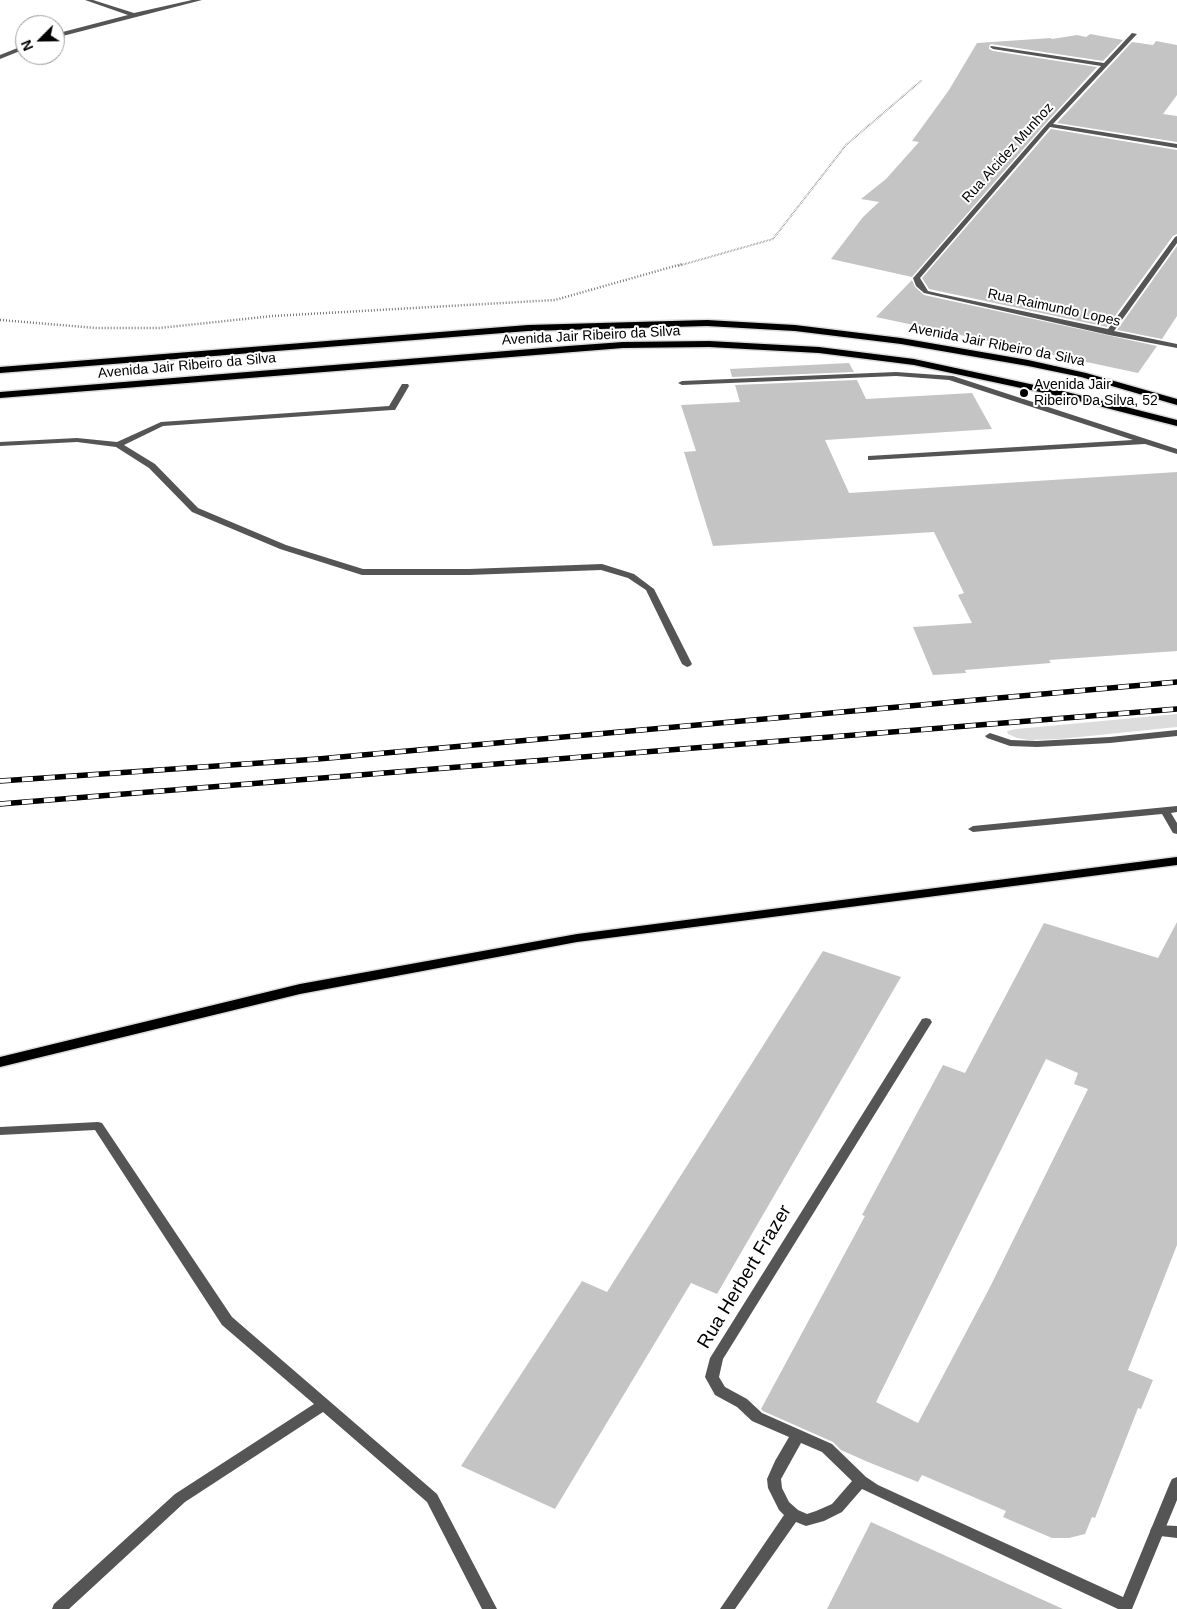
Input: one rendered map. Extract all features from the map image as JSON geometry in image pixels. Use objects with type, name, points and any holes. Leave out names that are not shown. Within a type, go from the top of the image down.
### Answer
[{"type":"main road","name":"Avenida Jair Ribeiro da Silva","points":[[2,369],[356,340],[608,324],[707,323],[795,328],[901,340],[1028,363],[1082,375],[1177,402]]},
{"type":"main road","points":[[819,350],[839,340],[860,336]]},
{"type":"main road","name":"Avenida Jair Ribeiro da Silva","points":[[0,395],[623,345],[709,344],[867,354],[931,365],[1064,394],[1177,423]]},
{"type":"main road","points":[[0,1062],[300,989],[577,938],[1177,861]]},
{"type":"street","points":[[88,0],[133,15]]},
{"type":"street","points":[[65,33],[198,0]]},
{"type":"street","name":"Rua Alcidez Munhoz","points":[[926,292],[916,278],[1049,125],[1134,34]]},
{"type":"street","points":[[993,46],[1105,65]]},
{"type":"street","points":[[0,57],[15,51]]},
{"type":"street","points":[[1049,125],[1177,146]]},
{"type":"street","points":[[1109,333],[1177,238]]},
{"type":"street","name":"Rua Raimundo Lopes","points":[[926,292],[1109,333],[1177,346]]},
{"type":"street","points":[[682,383],[896,374],[950,378],[1177,452]]},
{"type":"street","points":[[118,445],[161,424],[392,408],[405,386]]},
{"type":"street","points":[[0,444],[77,440],[118,445],[152,466],[195,510],[282,547],[362,572],[469,572],[602,567],[631,576],[650,589],[687,664]]},
{"type":"street","points":[[871,458],[1149,442]]},
{"type":"street","points":[[990,736],[1010,743],[1037,744],[1110,740],[1177,733]]},
{"type":"street","points":[[974,829],[1177,810]]},
{"type":"street","points":[[1164,811],[1177,831]]},
{"type":"street","name":"Rua Herbert Frazer","points":[[926,1022],[717,1358],[712,1377],[720,1391],[742,1403],[757,1417],[827,1448],[861,1481],[873,1489],[1126,1607]]},
{"type":"street","points":[[0,1131],[98,1126],[228,1321],[432,1498],[490,1609]]},
{"type":"street","points":[[59,1609],[180,1498],[324,1405]]},
{"type":"street","points":[[798,1435],[774,1479],[775,1488],[784,1506],[793,1514],[806,1520],[819,1517],[837,1508],[861,1481]]},
{"type":"street","points":[[1126,1607],[1177,1483]]},
{"type":"street","points":[[727,1609],[793,1514]]},
{"type":"street","points":[[1157,1531],[1177,1532]]},
{"type":"path","points":[[0,320],[97,328],[159,328],[273,316],[555,300],[773,239],[846,145],[922,80]]},
{"type":"shaded area","points":[[1177,714],[1177,727],[1060,739],[1029,740],[1017,738],[1008,734],[1007,731],[1016,729]]},
{"type":"building","points":[[1090,34],[1123,40],[1103,61],[991,44],[989,46],[989,49],[993,51],[1097,67],[912,277],[831,259],[863,217],[879,202],[861,199],[886,179],[919,142],[912,141],[949,90],[977,43],[1052,39],[1077,35],[1086,37]]},
{"type":"building","points":[[1156,41],[1177,45],[1177,95],[1163,114],[1177,116],[1177,142],[1057,123],[1132,42],[1153,45]]},
{"type":"building","points":[[1051,129],[1177,150],[1177,234],[1173,236],[1107,327],[929,289],[922,278]]},
{"type":"building","points":[[1177,246],[1177,316],[1162,339],[1117,330]]},
{"type":"building","points":[[912,280],[915,287],[924,295],[1157,346],[1138,373],[876,317]]},
{"type":"building","points":[[849,363],[854,372],[732,377],[730,369]]},
{"type":"building","points":[[857,380],[866,399],[972,393],[992,429],[825,440],[849,493],[1177,472],[1177,651],[1049,660],[1051,663],[965,670],[966,673],[933,675],[913,627],[972,623],[958,595],[964,593],[934,532],[713,546],[684,452],[696,451],[681,405],[740,402],[735,385]]},
{"type":"building","points":[[1177,922],[1177,1245],[1128,1370],[1153,1380],[1141,1409],[1138,1408],[1095,1518],[1092,1517],[1085,1534],[1069,1538],[1052,1538],[1003,1517],[1006,1511],[922,1475],[918,1482],[868,1462],[841,1450],[833,1442],[763,1411],[761,1409],[865,1216],[862,1215],[943,1065],[965,1073],[1044,923],[1158,958]],"holes":[[[1046,1059],[1078,1073],[1074,1084],[1088,1089],[989,1289],[918,1423],[876,1402]]]},
{"type":"building","points":[[823,951],[901,977],[717,1294],[691,1283],[555,1509],[461,1466],[582,1281],[607,1292]]},
{"type":"building","points":[[871,1522],[1063,1609],[827,1609]]},
{"type":"railway","points":[[0,781],[318,759],[1177,682]]},
{"type":"railway","points":[[0,804],[1177,709]]},
{"type":"place","name":"Avenida Jair Ribeiro Da Silva, 52","points":[[1024,393]]}]
